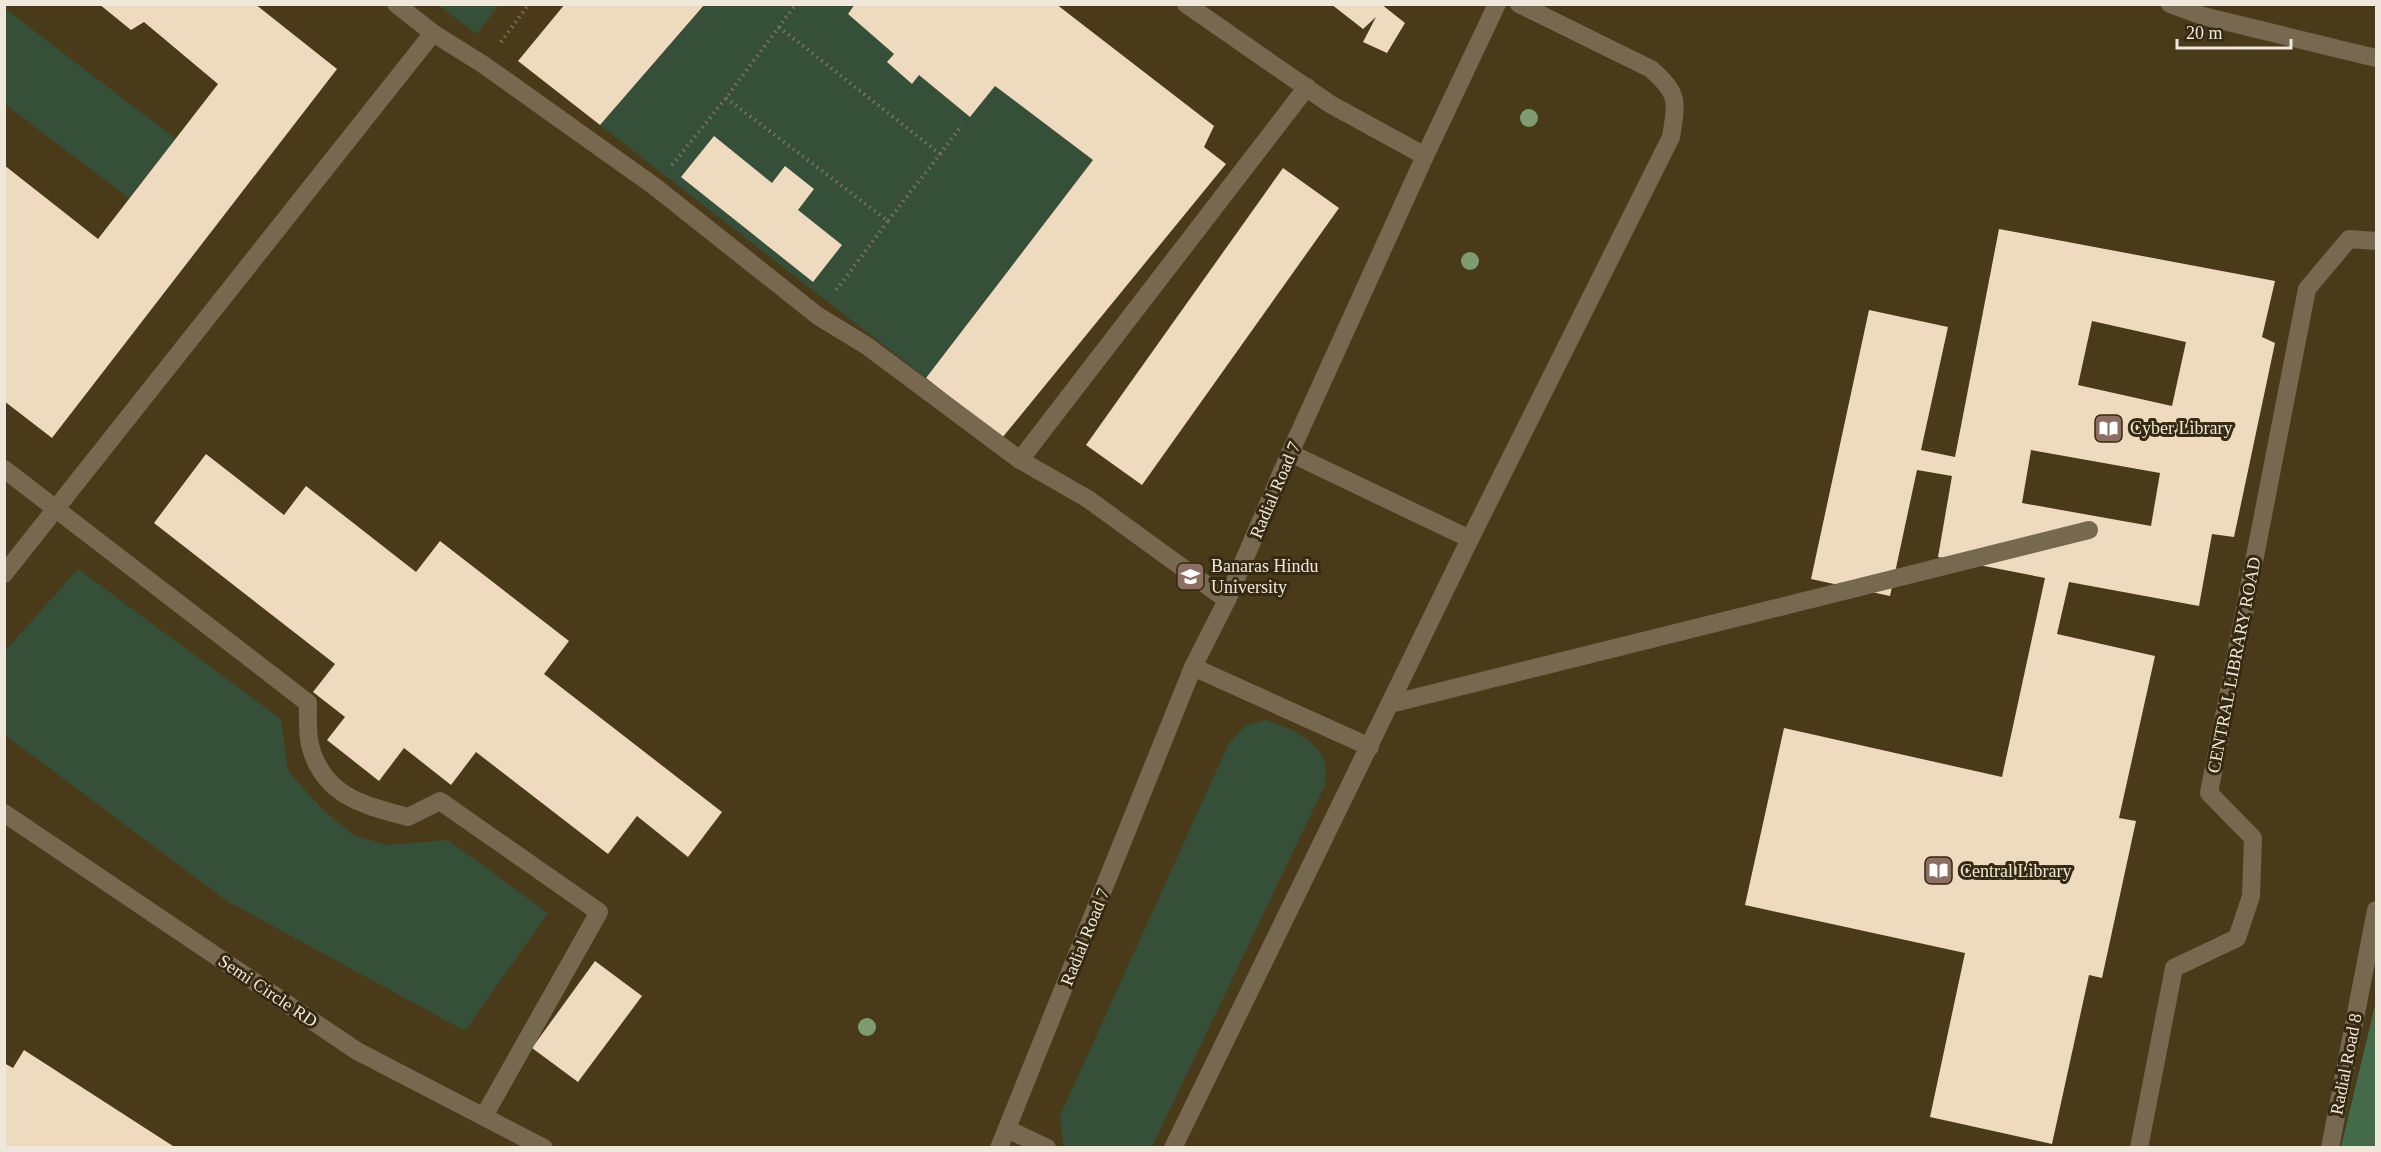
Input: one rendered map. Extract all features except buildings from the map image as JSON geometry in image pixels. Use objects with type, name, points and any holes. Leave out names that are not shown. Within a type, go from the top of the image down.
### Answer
[{"type":"lane","points":[[396,4],[654,186],[818,315],[867,346],[1020,460],[1088,499],[1227,600]]},
{"type":"lane","points":[[1186,4],[1330,104],[1425,156]]},
{"type":"lane","name":"Radial Road 7","points":[[999,1148],[1194,667],[1227,600],[1290,453],[1425,156],[1497,4]]},
{"type":"lane","points":[[1173,1148],[1470,539],[1671,137],[1676,107],[1669,85],[1650,69],[1519,4]]},
{"type":"lane","points":[[2170,4],[2203,16],[2376,58]]},
{"type":"lane","points":[[4,574],[434,33]]},
{"type":"lane","points":[[1020,460],[1307,87]]},
{"type":"lane","name":"CENTRAL LIBRARY ROAD","points":[[2139,1148],[2174,968],[2237,938],[2251,896],[2253,838],[2209,793],[2307,289],[2349,239],[2376,241]]},
{"type":"lane","points":[[1290,453],[1470,539]]},
{"type":"lane","points":[[4,469],[308,703],[310,744],[322,774],[341,794],[408,817],[440,801],[599,912],[484,1116]]},
{"type":"lane","points":[[1390,704],[2089,530]]},
{"type":"lane","points":[[1194,667],[1370,747]]},
{"type":"lane","name":"Semi Circle RD","points":[[4,813],[357,1051],[544,1148]]},
{"type":"lane","name":"Radial Road 8","points":[[2330,1148],[2376,910]]},
{"type":"lane","points":[[1007,1129],[1047,1148]]},
{"type":"path","points":[[484,65],[529,4]]},
{"type":"path","points":[[654,186],[726,98],[796,4]]},
{"type":"path","points":[[779,27],[940,154]]},
{"type":"path","points":[[726,98],[888,221]]},
{"type":"path","points":[[818,315],[962,125]]},
{"type":"shaded area","name":"Banaras Hindu University","points":[[5,5],[2376,5],[2376,1147],[5,1147]]},
{"type":"green space","points":[[438,5],[499,5],[477,34]]},
{"type":"green space","points":[[705,5],[855,5],[848,14],[894,54],[888,62],[912,84],[919,75],[970,117],[995,86],[1093,160],[926,378],[600,125]]},
{"type":"green space","points":[[4,8],[176,139],[129,198],[5,104]]},
{"type":"green space","points":[[78,569],[281,719],[288,771],[322,809],[355,836],[388,845],[448,840],[548,913],[465,1031],[227,901],[5,735],[5,651]]},
{"type":"green space","points":[[1265,720],[1299,734],[1315,746],[1325,763],[1325,785],[1152,1147],[1066,1147],[1063,1143],[1060,1116],[1229,743],[1246,725]]},
{"type":"green space","points":[[2376,1001],[2376,1147],[2341,1147]]},
{"type":"place","name":"Cyber Library","points":[[2109,428]]},
{"type":"place","name":"Banaras Hindu University","points":[[1190,576]]},
{"type":"place","name":"Central Library","points":[[1939,871]]}]
